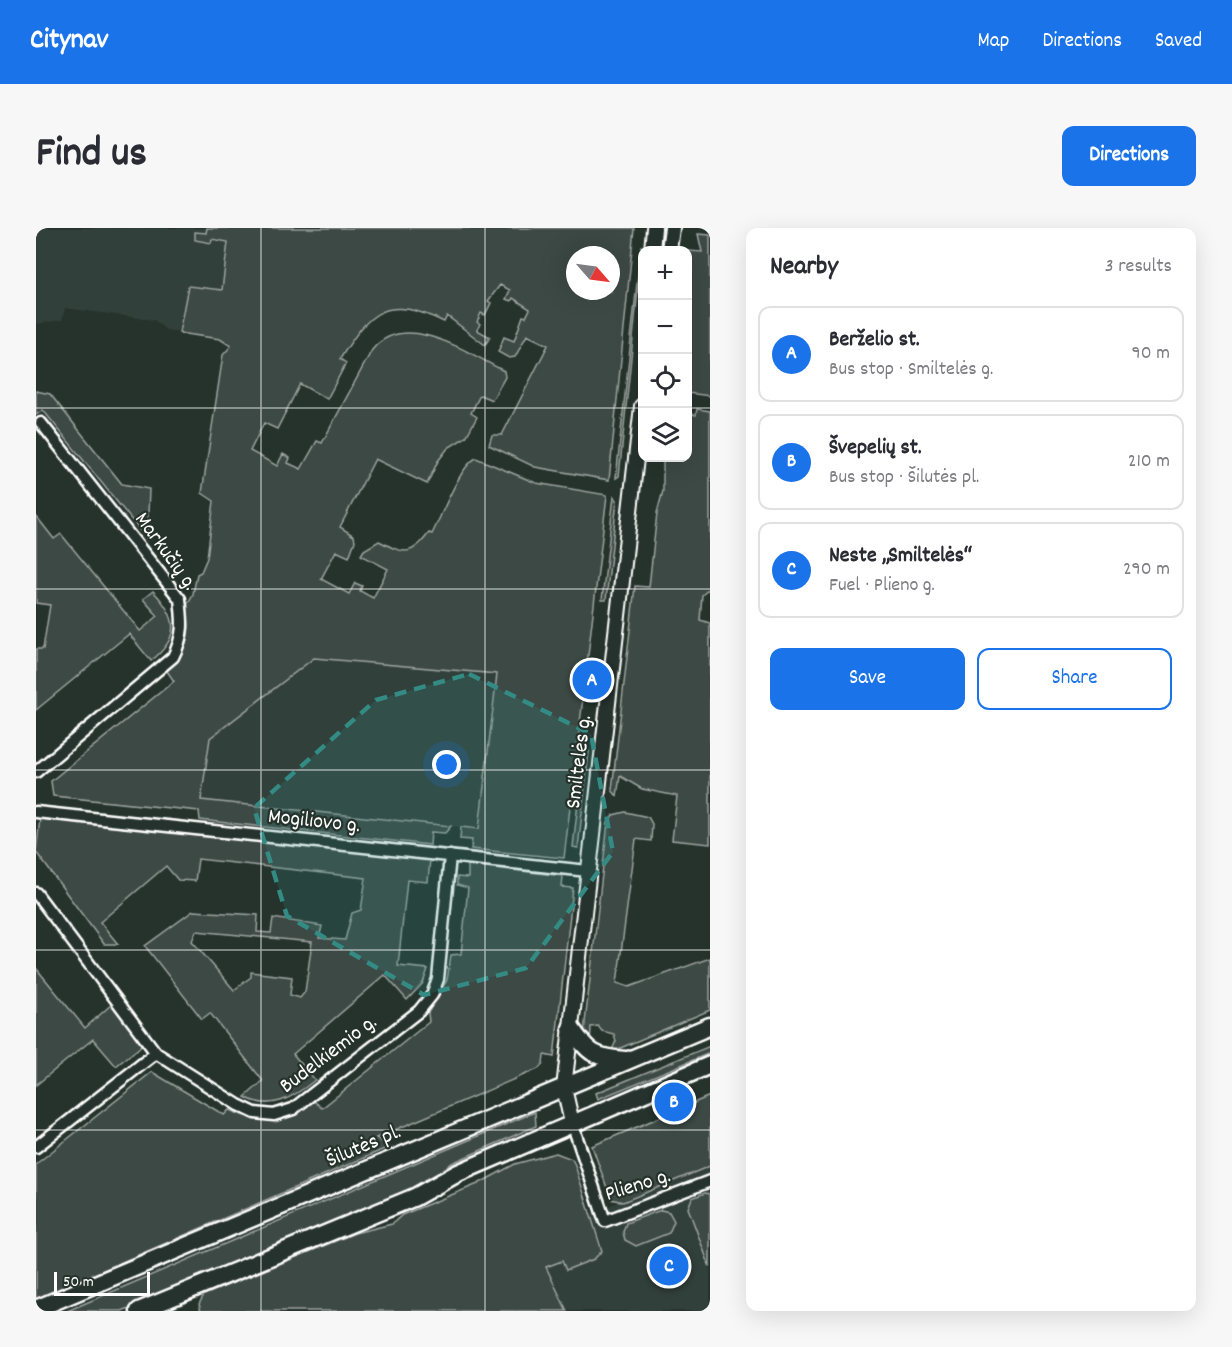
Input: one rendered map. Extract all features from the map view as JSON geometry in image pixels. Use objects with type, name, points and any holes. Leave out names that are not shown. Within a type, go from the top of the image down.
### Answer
[{"type":"main road","name":"Šilutės pl.","points":[[36,1310],[710,1026]]},
{"type":"main road","points":[[571,1028],[591,1053],[604,1059],[629,1060]]},
{"type":"main road","points":[[139,1311],[415,1197],[458,1173],[710,1065]]},
{"type":"street","points":[[652,246],[654,228]]},
{"type":"street","points":[[670,246],[672,228]]},
{"type":"street","name":"Smiltelės g.","points":[[572,1123],[564,1088],[642,408]]},
{"type":"street","name":"Markučių g.","points":[[36,772],[173,657],[182,639],[183,620],[180,599],[40,423]]},
{"type":"street","name":"Mogiliovo g.","points":[[36,812],[588,871]]},
{"type":"street","name":"Budelkiemio g.","points":[[156,1053],[255,1113],[274,1115],[293,1109],[419,1011],[432,995],[438,979],[450,856]]},
{"type":"street","points":[[36,893],[156,1053],[36,1147]]},
{"type":"street","name":"Plieno g.","points":[[572,1123],[605,1221],[710,1181]]},
{"type":"highlighted area","points":[[469,674],[591,734],[613,852],[526,968],[424,995],[287,916],[254,808],[376,700]]},
{"type":"shaded area","points":[[36,228],[248,228],[231,346],[220,339],[166,330],[154,320],[65,308],[62,320],[36,324]]},
{"type":"shaded area","points":[[207,228],[634,228],[609,480],[535,467],[489,445],[492,435],[502,435],[548,345],[527,335],[515,357],[509,358],[498,352],[504,337],[514,341],[523,316],[526,317],[530,309],[513,298],[511,301],[506,299],[510,290],[500,285],[488,301],[491,303],[485,315],[481,313],[477,322],[480,324],[477,330],[490,337],[485,345],[447,316],[444,322],[408,309],[394,309],[372,318],[361,328],[340,359],[346,363],[327,399],[300,384],[277,429],[264,423],[250,451],[277,466],[283,454],[290,458],[288,463],[301,469],[317,441],[322,443],[372,350],[386,338],[401,333],[419,334],[437,338],[473,354],[504,371],[505,377],[492,400],[480,395],[471,413],[477,417],[466,437],[448,448],[438,461],[427,484],[375,459],[340,527],[354,536],[355,541],[349,557],[336,551],[321,579],[349,594],[355,583],[362,586],[360,591],[373,598],[388,569],[361,555],[364,550],[379,541],[401,551],[412,550],[429,533],[432,534],[457,481],[476,458],[536,483],[607,495],[564,858],[471,849],[472,840],[460,839],[461,827],[479,829],[497,674],[314,658],[210,738],[201,800],[451,826],[445,833],[431,832],[430,845],[200,820],[199,811],[53,796],[51,781],[174,681],[167,671],[179,657],[186,642],[189,626],[186,607],[193,594],[197,574],[201,572],[207,558],[214,501],[202,493],[223,355],[231,346],[220,339],[179,333],[188,286],[222,290],[228,242],[212,239],[211,243],[195,240],[195,232],[206,233]]},
{"type":"shaded area","points":[[698,234],[710,235],[710,396],[692,394],[692,251],[702,252]]},
{"type":"shaded area","points":[[638,274],[619,476],[616,478]]},
{"type":"shaded area","points":[[36,391],[50,394],[122,484],[149,489],[147,539],[43,410],[36,415]]},
{"type":"shaded area","points":[[697,409],[710,411],[710,588],[702,595],[700,620],[710,623],[710,844],[672,840],[677,796],[642,789],[620,776],[617,796],[612,790],[635,586],[649,587],[657,513],[663,491],[663,462],[692,462],[692,414],[696,415]]},
{"type":"shaded area","points":[[614,496],[617,500],[606,600],[602,600]]},
{"type":"shaded area","points":[[36,516],[54,539],[61,534],[140,631],[158,616],[143,599],[153,591],[167,610],[173,627],[167,644],[151,661],[129,634],[36,710],[36,649],[43,649],[50,605],[36,603]]},
{"type":"shaded area","points":[[314,657],[498,674],[479,829],[201,800],[210,738]]},
{"type":"shaded area","points":[[584,750],[589,751],[578,848],[573,847]]},
{"type":"shaded area","points":[[625,812],[648,817],[652,824],[651,841],[636,839],[617,983],[629,987],[710,958],[710,1010],[611,1052],[616,1041],[614,1034],[602,1031],[598,1026],[591,1027],[590,1046],[584,1040],[608,822],[613,815]]},
{"type":"shaded area","points":[[40,819],[430,859],[428,882],[407,880],[398,966],[428,969],[423,983],[407,1000],[385,975],[293,1054],[315,1080],[299,1092],[282,1100],[273,1103],[255,1101],[245,1097],[263,1081],[210,1013],[202,1019],[145,946],[193,911],[258,915],[257,932],[271,933],[273,918],[322,926],[319,938],[345,940],[352,913],[361,910],[366,878],[198,859],[195,881],[178,880],[166,866],[100,922],[118,944],[104,944],[36,852]],"holes":[[[196,931],[312,942],[305,992],[300,998],[290,995],[292,977],[251,972],[251,977],[234,990],[192,941]]]},
{"type":"shaded area","points":[[468,865],[563,876],[562,887],[573,888],[554,1057],[544,1055],[543,1064],[538,1069],[376,1138],[389,1147],[36,1299],[36,1164],[152,1072],[224,1115],[229,1110],[254,1119],[273,1120],[292,1114],[314,1101],[322,1108],[429,1022],[428,1013],[447,980],[451,955],[461,954],[468,888],[457,885],[457,877],[468,878]]},
{"type":"shaded area","points":[[36,968],[85,1028],[112,1004],[142,1041],[140,1047],[116,1066],[93,1039],[36,1085]]},
{"type":"shaded area","points":[[710,1046],[710,1053],[598,1099],[596,1093]]},
{"type":"shaded area","points":[[710,1096],[710,1166],[623,1202],[611,1199],[592,1146]]},
{"type":"shaded area","points":[[535,1112],[536,1126],[452,1163],[416,1189],[122,1311],[67,1311]]},
{"type":"shaded area","points":[[556,1153],[572,1159],[575,1165],[602,1251],[594,1259],[566,1270],[562,1261],[546,1267],[567,1311],[201,1311],[199,1304],[204,1295],[355,1233],[392,1224],[402,1215],[478,1184],[515,1164]]},
{"type":"shaded area","points":[[710,1166],[710,1311],[567,1311],[545,1267],[562,1261],[567,1270],[600,1255],[602,1245],[590,1213]]},
{"type":"shaded area","points":[[705,1193],[710,1194],[710,1267],[688,1208],[692,1198]]},
{"type":"shaded area","points":[[661,1210],[669,1212],[674,1221],[669,1233],[636,1246],[625,1240],[623,1232],[626,1223]]},
{"type":"place","name":"Berželio st.","points":[[592,680]]},
{"type":"place","name":"Švepelių st.","points":[[674,1102]]},
{"type":"place","name":"Neste „Smiltelės“","points":[[669,1266]]}]
